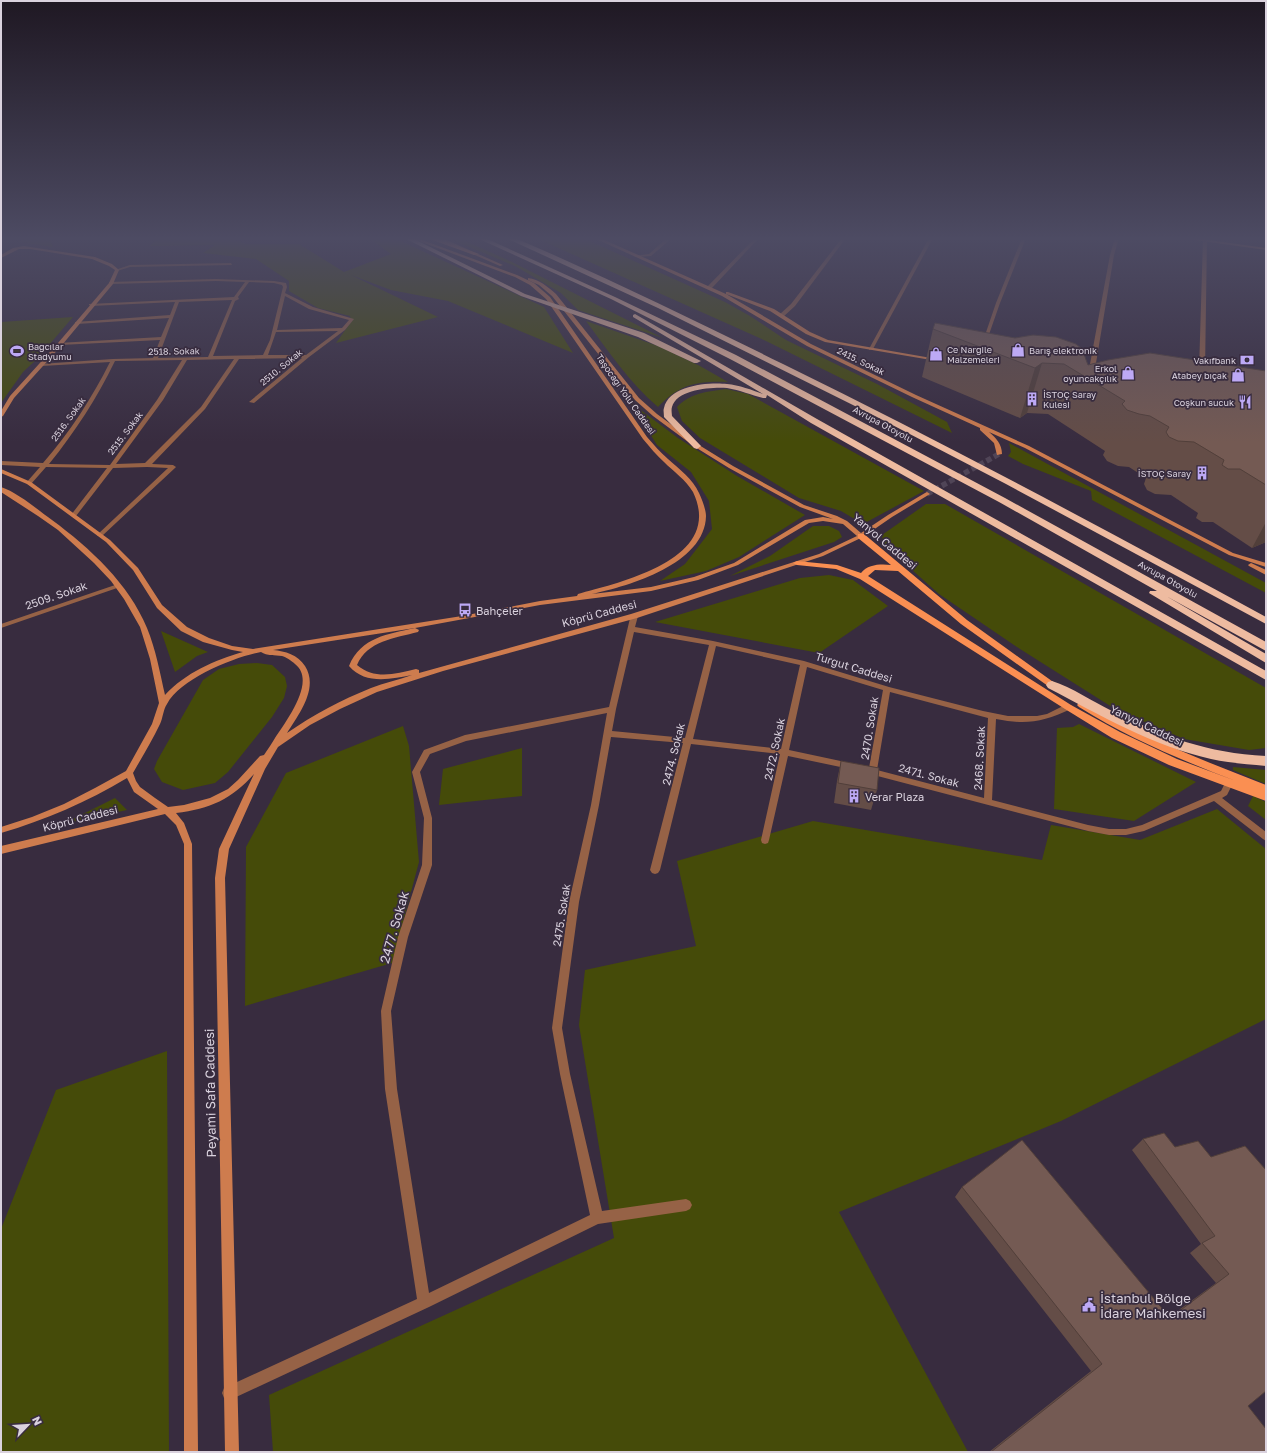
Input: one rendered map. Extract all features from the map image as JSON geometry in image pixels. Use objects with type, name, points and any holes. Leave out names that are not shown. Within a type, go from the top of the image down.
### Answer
[{"type":"highway","points":[[556,306],[641,335],[667,346],[814,421]]},
{"type":"highway","points":[[619,306],[814,421],[1266,676]]},
{"type":"highway","name":"Avrupa Otoyolu","points":[[629,306],[733,358],[936,465],[1096,552],[1114,567],[1143,586],[1264,653]]},
{"type":"highway","name":"Avrupa Otoyolu","points":[[657,306],[820,385],[1028,492],[1266,621]]},
{"type":"highway","points":[[697,446],[668,417],[666,410],[668,403],[678,394],[697,387],[718,386],[747,390],[771,400]]},
{"type":"highway","points":[[1052,685],[1133,726],[1183,746],[1215,756],[1243,761],[1266,761]]},
{"type":"main road","points":[[1,415],[12,397],[42,365],[90,306]]},
{"type":"main road","name":"Taşocağı Yolu Caddesi","points":[[540,603],[626,583],[650,574],[671,563],[689,549],[700,532],[703,515],[697,495],[687,481],[661,456],[631,420],[553,306]]},
{"type":"main road","name":"Yanyol Caddesi","points":[[563,306],[636,399],[697,446],[783,497],[802,506],[845,522],[964,622],[1052,685],[1122,728],[1164,748],[1266,789]]},
{"type":"main road","name":"2415. Sokak","points":[[743,306],[808,345],[914,396],[970,420]]},
{"type":"main road","points":[[762,306],[772,310],[808,333],[827,341],[946,362]]},
{"type":"main road","points":[[970,420],[995,439],[1000,449],[999,454]]},
{"type":"main road","points":[[970,420],[1027,447],[1266,573]]},
{"type":"main road","points":[[1,471],[28,483],[100,535],[136,569],[159,606],[184,629],[206,640],[232,648],[286,655],[304,669],[308,684],[303,701],[275,745]]},
{"type":"main road","points":[[1,489],[58,527],[85,549],[118,586],[140,618],[153,657],[162,703],[156,724],[129,773]]},
{"type":"main road","name":"Köprü Caddesi","points":[[1,850],[166,810],[181,810],[198,806],[218,798],[237,787],[275,745],[307,723],[374,690],[440,668],[634,616],[797,563],[841,547],[927,494]]},
{"type":"main road","name":"Köprü Caddesi","points":[[254,651],[462,618],[540,603],[643,590],[696,579],[736,564],[807,521],[823,519],[845,522]]},
{"type":"main road","points":[[1231,554],[1266,565]]},
{"type":"main road","points":[[797,563],[837,567],[863,578],[1068,707],[1116,735],[1173,762],[1266,797]]},
{"type":"main road","points":[[863,578],[864,573],[882,567],[900,569]]},
{"type":"main road","points":[[440,668],[377,678],[365,676],[353,666],[355,659],[360,652],[380,640],[462,618]]},
{"type":"main road","points":[[162,703],[176,688],[212,665],[254,651]]},
{"type":"main road","name":"Peyami Safa Caddesi","points":[[232,1452],[229,1393],[220,878],[224,849],[261,768],[275,745]]},
{"type":"main road","name":"Köprü Caddesi","points":[[1,830],[52,814],[94,794],[129,773]]},
{"type":"main road","name":"Peyami Safa Caddesi","points":[[129,773],[130,779],[137,789],[180,822],[188,844],[191,1452]]},
{"type":"street","points":[[155,359],[176,306]]},
{"type":"street","points":[[210,358],[231,306]]},
{"type":"street","points":[[265,357],[274,331],[280,306]]},
{"type":"street","points":[[274,331],[343,329],[352,319],[307,306]]},
{"type":"street","points":[[781,316],[792,306]]},
{"type":"street","points":[[871,349],[894,306]]},
{"type":"street","points":[[982,351],[997,306]]},
{"type":"street","points":[[1090,381],[1103,306]]},
{"type":"street","points":[[1202,380],[1204,306]]},
{"type":"street","points":[[77,323],[172,316]]},
{"type":"street","name":"2510. Sokak","points":[[252,402],[307,356],[343,329]]},
{"type":"street","points":[[60,344],[162,338]]},
{"type":"street","name":"2518. Sokak","points":[[42,365],[113,360],[307,356]]},
{"type":"street","points":[[147,465],[203,408],[237,358]]},
{"type":"street","name":"2515. Sokak","points":[[74,515],[148,418],[169,388],[185,359]]},
{"type":"street","name":"2516. Sokak","points":[[28,483],[44,466],[87,409],[101,386],[113,360]]},
{"type":"street","points":[[1,463],[44,466],[110,467],[147,465],[173,467],[100,535]]},
{"type":"street","name":"2509. Sokak","points":[[1,626],[118,586]]},
{"type":"street","name":"2475. Sokak","points":[[597,1218],[565,1074],[557,1028],[574,902],[595,805],[612,709],[634,616]]},
{"type":"street","name":"Turgut Caddesi","points":[[631,629],[713,643],[804,662],[887,689],[1008,719],[1037,719],[1049,716],[1068,707]]},
{"type":"street","name":"2474. Sokak","points":[[655,870],[713,643]]},
{"type":"street","name":"2472. Sokak","points":[[765,840],[804,662]]},
{"type":"street","name":"2470. Sokak","points":[[873,771],[887,689]]},
{"type":"street","name":"2477. Sokak","points":[[424,1302],[391,1089],[386,1011],[403,937],[427,865],[428,818],[416,772],[427,752],[465,738],[612,709]]},
{"type":"street","name":"2468. Sokak","points":[[988,802],[992,716]]},
{"type":"street","name":"2471. Sokak","points":[[608,734],[784,752],[873,771],[1088,828],[1109,832],[1126,832],[1144,828],[1224,793],[1229,783]]},
{"type":"street","points":[[1216,797],[1266,837]]},
{"type":"street","points":[[229,1393],[424,1302],[597,1218],[686,1205]]},
{"type":"green space","points":[[314,306],[415,306],[438,317],[336,343],[351,322],[350,316]]},
{"type":"green space","points":[[460,306],[541,306],[544,307],[573,353]]},
{"type":"green space","points":[[574,306],[599,306],[663,338],[578,310]]},
{"type":"green space","points":[[687,306],[732,306],[786,340],[877,384],[947,422],[952,433],[766,341]]},
{"type":"green space","name":"Bağcılar Stadyumu","points":[[73,317],[36,360],[23,372],[1,403],[1,322]]},
{"type":"green space","points":[[586,321],[658,346],[700,366],[728,382],[698,383],[674,393],[658,407],[638,388]]},
{"type":"green space","points":[[726,389],[748,394],[924,491],[863,524],[841,511],[799,498],[700,438],[682,421],[677,407],[688,398],[706,392]]},
{"type":"green space","points":[[630,402],[678,438],[737,476],[805,515],[739,557],[706,571],[660,581],[685,564],[712,529],[709,501],[691,472],[657,445]]},
{"type":"green space","points":[[1009,443],[1266,583],[1266,593],[1092,500],[1091,491],[1023,464],[1008,456],[1011,452]]},
{"type":"green space","points":[[926,504],[945,504],[1266,688],[1266,748],[1249,750],[1184,739],[1115,709],[1020,649],[939,594],[883,544],[882,535]]},
{"type":"green space","points":[[813,526],[829,526],[839,531],[842,537],[834,542],[730,576],[770,556]]},
{"type":"green space","points":[[829,575],[853,580],[888,606],[819,653],[655,622],[800,578]]},
{"type":"green space","points":[[161,631],[208,652],[197,656],[175,672]]},
{"type":"green space","points":[[257,663],[272,665],[285,677],[287,686],[284,698],[272,717],[228,772],[215,783],[183,790],[162,782],[154,769],[157,761],[203,680],[219,669],[239,664]]},
{"type":"green space","points":[[1079,724],[1196,782],[1134,821],[1054,809],[1057,728],[1073,727]]},
{"type":"green space","points":[[403,726],[409,746],[419,862],[392,963],[245,1006],[246,847],[286,773]]},
{"type":"green space","points":[[522,748],[522,796],[439,805],[443,769]]},
{"type":"green space","points":[[1233,767],[1266,770],[1266,784],[1233,770]]},
{"type":"green space","points":[[1253,796],[1266,802],[1266,820],[1248,806]]},
{"type":"green space","points":[[115,798],[127,810],[63,824]]},
{"type":"green space","points":[[1217,809],[1266,849],[1266,1019],[1061,1121],[839,1212],[968,1452],[273,1452],[269,1395],[614,1238],[579,1025],[585,970],[696,946],[677,861],[813,821],[1042,860],[1051,825],[1140,840]]},
{"type":"green space","points":[[167,1051],[169,1452],[1,1452],[1,1229],[56,1090]]},
{"type":"building","points":[[935,323],[1015,338],[1033,335],[1056,337],[1076,344],[1082,349],[1088,365],[1150,353],[1266,371],[1266,485],[1240,469],[1228,469],[1222,465],[1224,460],[1194,442],[1178,441],[1169,437],[1166,432],[1169,427],[1150,416],[1127,410],[1122,404],[1125,401],[1064,364],[1042,363],[1035,368],[933,329]]},
{"type":"building","points":[[841,761],[879,768],[877,790],[838,783]]},
{"type":"building","name":"İstanbul Bölge İdare Mahkemesi","points":[[1164,1133],[1175,1147],[1198,1141],[1211,1157],[1245,1146],[1266,1170],[1266,1391],[1248,1406],[1266,1429],[1266,1452],[991,1452],[1102,1364],[962,1187],[1022,1140],[1170,1318],[1229,1274],[1202,1243],[1215,1236],[1143,1139]]},
{"type":"tunnel","points":[[927,494],[999,454]]},
{"type":"place","name":"Barış elektronik","points":[[1018,350]]},
{"type":"place","name":"Bağcılar Stadyumu","points":[[17,351]]},
{"type":"place","name":"Ce Nargile Malzemeleri","points":[[936,354]]},
{"type":"place","name":"Vakıfbank","points":[[1247,360]]},
{"type":"place","name":"Erkol oyuncakçılık","points":[[1128,373]]},
{"type":"place","name":"Atabey bıçak","points":[[1238,375]]},
{"type":"place","name":"İSTOÇ Saray Kulesi","points":[[1032,399]]},
{"type":"place","name":"Coşkun sucuk","points":[[1245,402]]},
{"type":"place","name":"İSTOÇ Saray","points":[[1202,473]]},
{"type":"place","name":"Bahçeler","points":[[465,610]]},
{"type":"place","name":"Verar Plaza","points":[[854,796]]},
{"type":"place","name":"İstanbul Bölge İdare Mahkemesi","points":[[1089,1305]]}]
